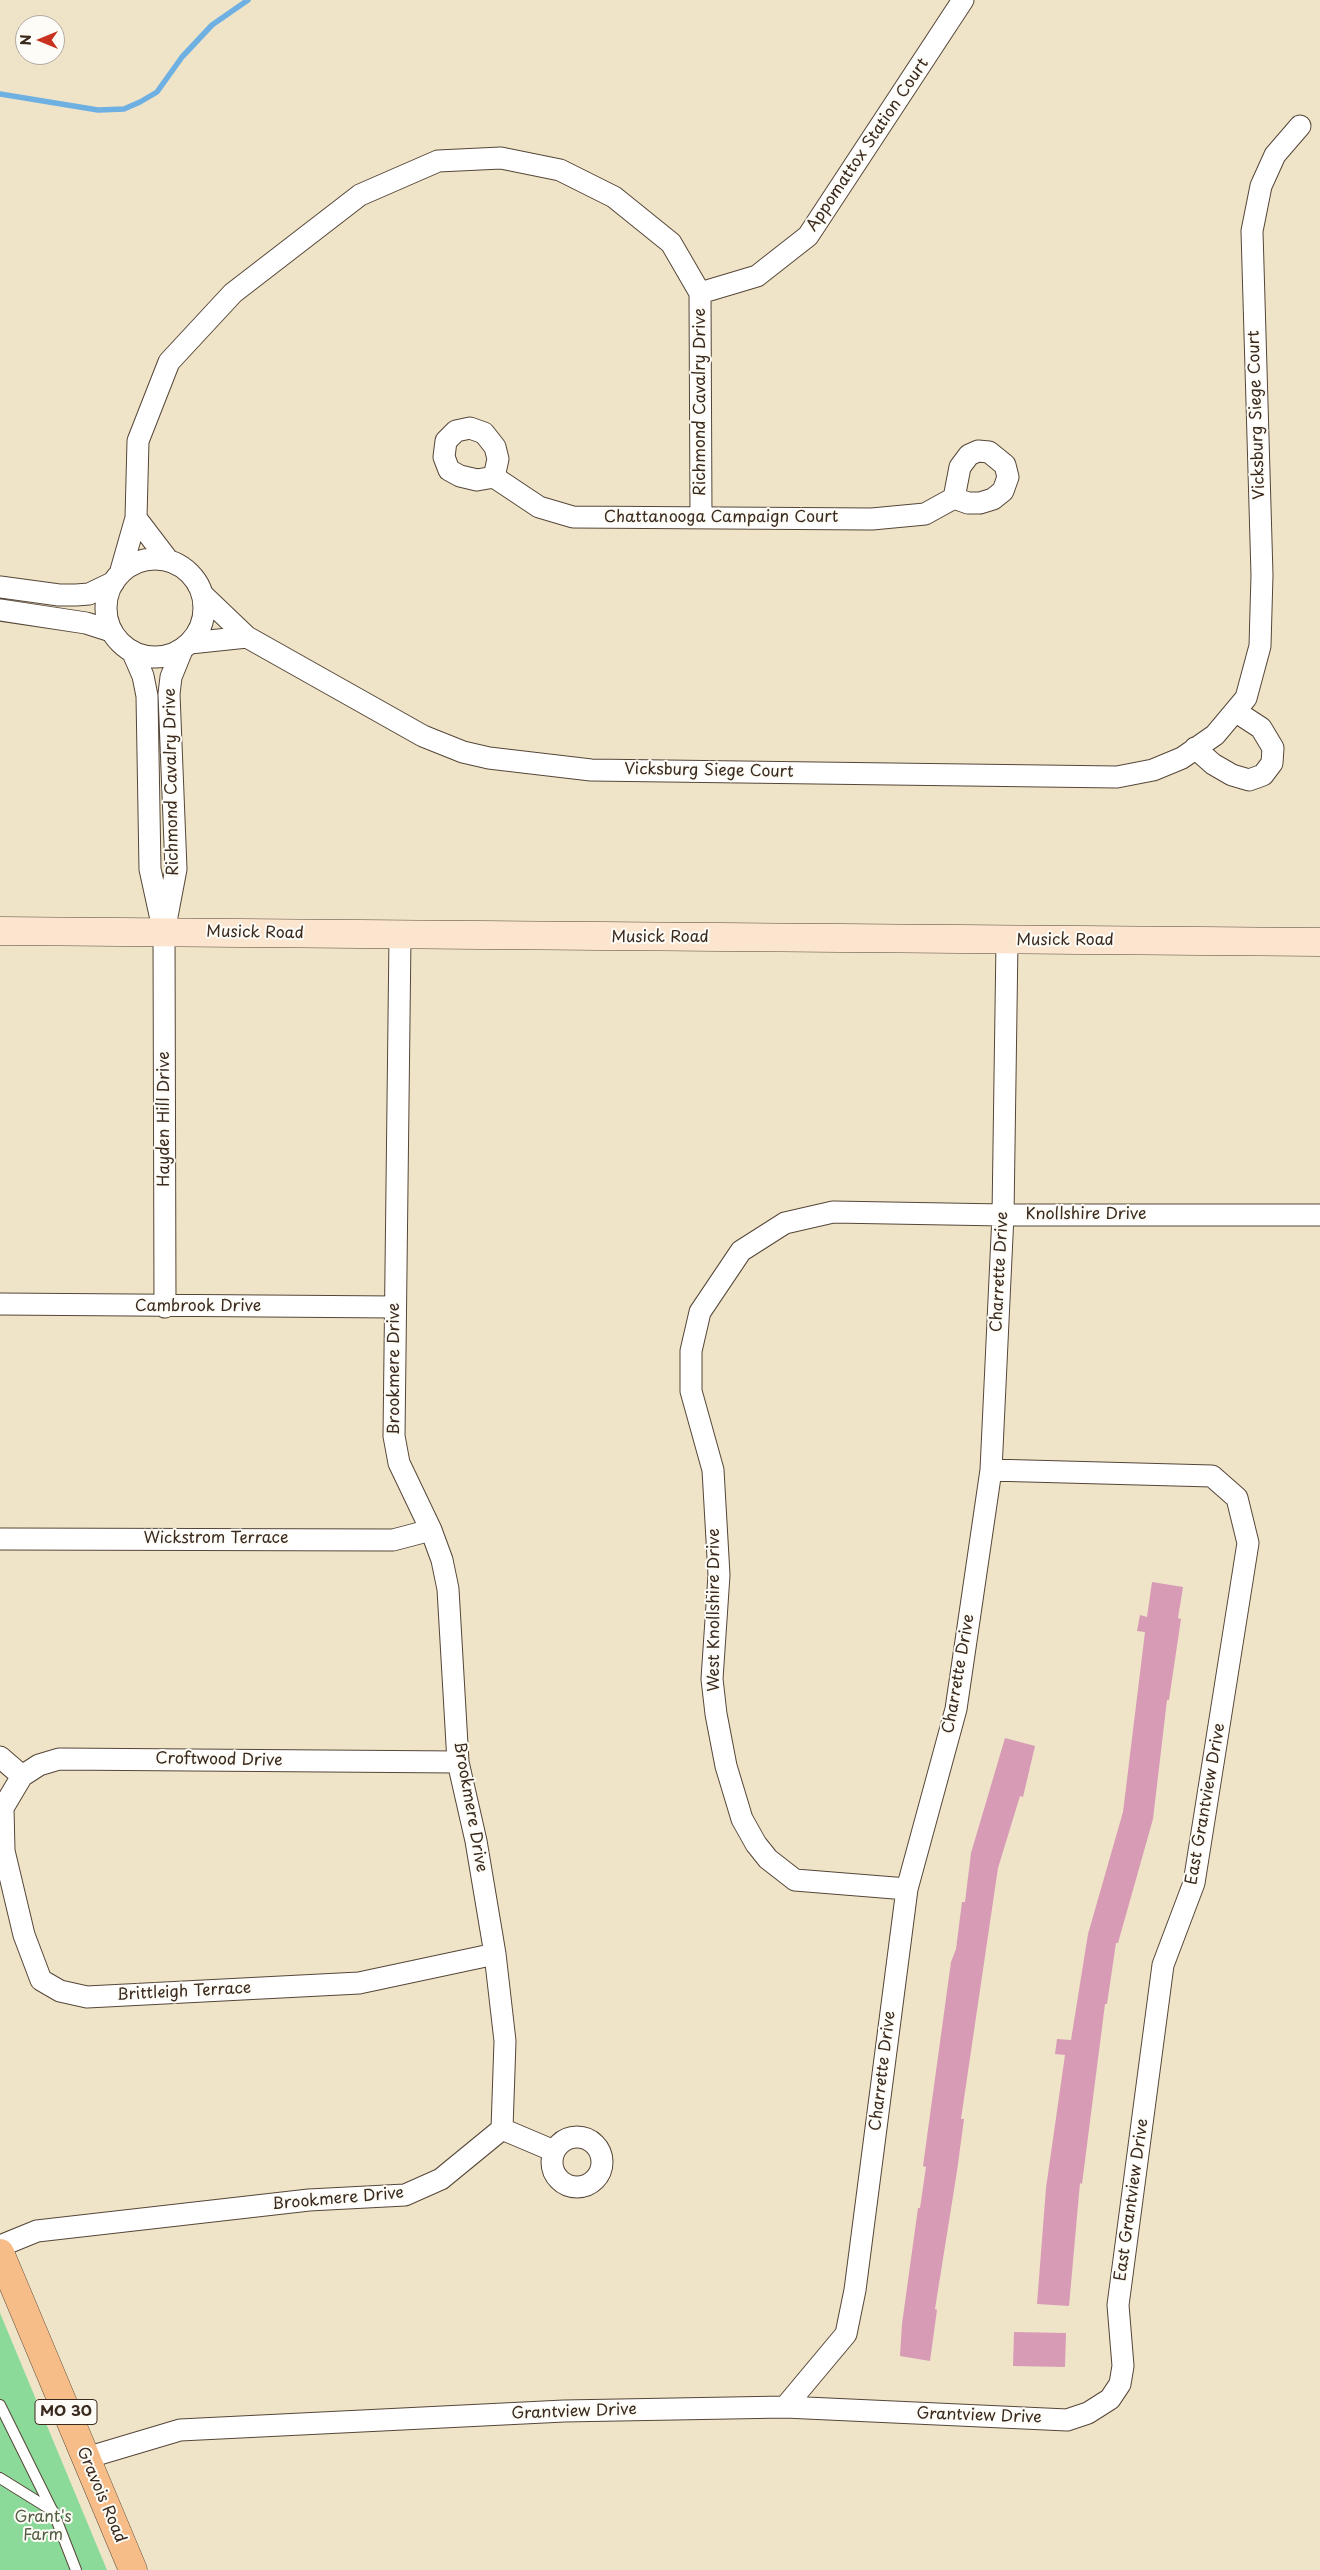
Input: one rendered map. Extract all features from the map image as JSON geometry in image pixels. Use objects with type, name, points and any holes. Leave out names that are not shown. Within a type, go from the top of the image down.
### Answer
[{"type":"main road","name":"Gravois Road","points":[[0,2253],[133,2570]]},
{"type":"street","name":"Appomattox Station Court","points":[[700,294],[756,276],[808,236],[963,0]]},
{"type":"street","name":"Vicksburg Siege Court","points":[[203,596],[247,637],[423,736],[463,752],[498,760],[591,770],[1116,777],[1152,770],[1182,758],[1215,735],[1246,698],[1260,646],[1262,575],[1252,231],[1262,186],[1275,155],[1300,126]]},
{"type":"street","name":"Richmond Cavalry Drive","points":[[117,578],[136,518],[138,441],[169,362],[233,294],[360,195],[438,161],[501,158],[560,170],[614,196],[672,243],[700,294],[701,517]]},
{"type":"street","name":"Chattanooga Campaign Court","points":[[494,477],[539,507],[573,517],[872,519],[925,514],[954,498]]},
{"type":"street","points":[[136,518],[168,560],[186,570],[199,586],[203,596],[202,621],[186,647]]},
{"type":"street","points":[[0,587],[59,595],[89,594],[117,578],[137,562],[168,560]]},
{"type":"street","points":[[117,578],[108,596],[106,611],[112,631],[124,647],[133,653],[143,656],[163,657],[186,647],[247,637]]},
{"type":"street","points":[[0,610],[79,622],[112,631]]},
{"type":"street","name":"Richmond Cavalry Drive","points":[[164,932],[176,869],[169,694],[171,677],[186,647]]},
{"type":"street","name":"Richmond Cavalry Drive","points":[[133,653],[143,676],[146,696],[150,869],[164,932]]},
{"type":"street","points":[[1195,748],[1213,764],[1232,775],[1249,780],[1264,775],[1272,763],[1273,748],[1261,728],[1235,711]]},
{"type":"street","name":"Musick Road","points":[[0,931],[400,936],[1320,942]]},
{"type":"street","name":"Hayden Hill Drive","points":[[164,932],[165,1307]]},
{"type":"street","name":"Brookmere Drive","points":[[0,2246],[37,2231],[309,2200],[405,2195],[441,2179],[502,2129],[505,2041],[495,1954],[476,1841],[458,1762],[448,1589],[442,1560],[431,1530],[398,1463],[394,1436],[400,936]]},
{"type":"street","name":"Charrette Drive","points":[[785,2408],[846,2334],[855,2290],[907,1889],[956,1709],[990,1470],[1003,1215],[1007,941]]},
{"type":"street","name":"Knollshire Drive","points":[[742,1251],[785,1223],[833,1212],[1003,1215],[1320,1215]]},
{"type":"street","name":"West Knollshire Drive","points":[[742,1251],[700,1312],[691,1351],[691,1392],[713,1470],[719,1575],[712,1678],[716,1714],[726,1766],[742,1819],[756,1844],[768,1859],[795,1880],[907,1889]]},
{"type":"street","name":"Cambrook Drive","points":[[0,1304],[165,1307],[395,1307]]},
{"type":"street","name":"East Grantview Drive","points":[[990,1470],[1212,1476],[1237,1498],[1248,1543],[1194,1883],[1163,1965],[1118,2305],[1123,2366],[1120,2384],[1110,2399],[1088,2413],[1067,2420]]},
{"type":"street","name":"Wickstrom Terrace","points":[[0,1539],[393,1540],[431,1530]]},
{"type":"street","points":[[0,1757],[22,1776]]},
{"type":"street","name":"Croftwood Drive","points":[[2,1814],[22,1776],[38,1765],[60,1759],[458,1762]]},
{"type":"street","name":"Brittleigh Terrace","points":[[2,1814],[4,1851],[24,1934],[42,1980],[60,1991],[87,1997],[359,1983],[495,1954]]},
{"type":"street","points":[[502,2129],[554,2151]]},
{"type":"street","name":"Grantview Drive","points":[[86,2458],[180,2430],[564,2411],[785,2408],[1067,2420]]},
{"type":"lane","points":[[0,2405],[53,2511],[76,2570]]},
{"type":"lane","points":[[0,2478],[53,2511]]},
{"type":"green space","name":"Grant's Farm","points":[[0,2313],[107,2570],[0,2570]]},
{"type":"building","points":[[1152,1582],[1183,1587],[1178,1618],[1181,1619],[1169,1700],[1167,1700],[1153,1819],[1118,1943],[1116,1943],[1107,2004],[1105,2004],[1082,2184],[1080,2183],[1069,2306],[1037,2304],[1046,2188],[1065,2055],[1055,2054],[1057,2039],[1071,2040],[1088,1934],[1123,1812],[1145,1632],[1137,1631],[1140,1615],[1147,1617]]},
{"type":"building","points":[[1005,1738],[1035,1746],[1023,1797],[1020,1796],[998,1868],[961,2119],[964,2119],[935,2309],[937,2310],[930,2361],[900,2356],[902,2324],[918,2208],[920,2208],[926,2167],[923,2166],[951,1962],[956,1949],[962,1902],[965,1902],[971,1853]]},
{"type":"building","points":[[1014,2332],[1066,2333],[1065,2367],[1013,2366]]},
{"type":"waterway","points":[[0,94],[98,110],[124,109],[157,92],[182,57],[212,25],[248,0]]}]
